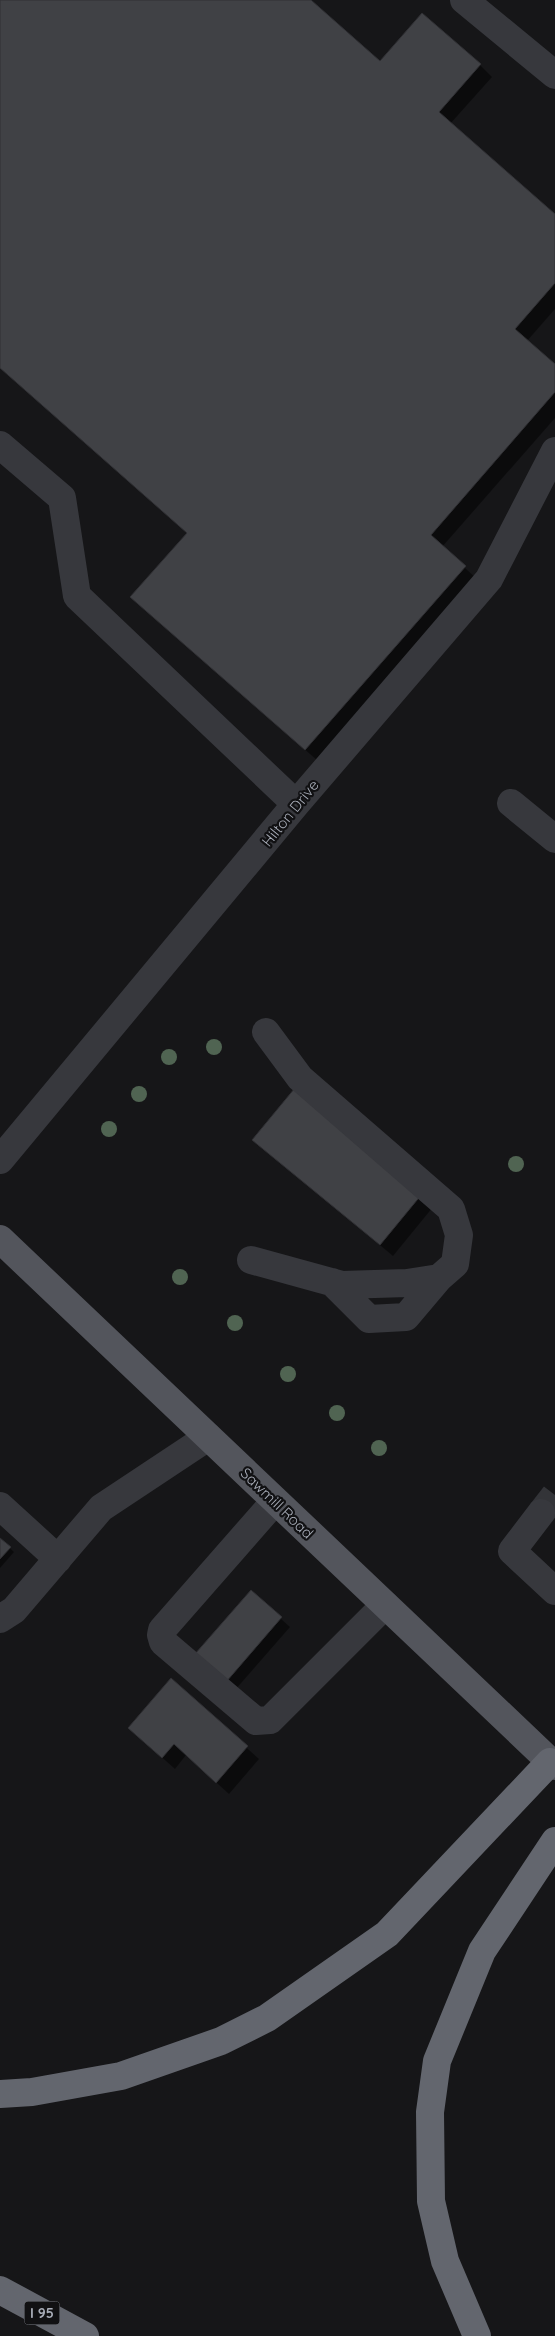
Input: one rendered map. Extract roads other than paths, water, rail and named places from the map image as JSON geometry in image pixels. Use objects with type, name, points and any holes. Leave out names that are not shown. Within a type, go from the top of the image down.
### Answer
[{"type":"highway","points":[[0,2094],[32,2092],[121,2076],[221,2041],[267,2018],[387,1934],[553,1762]]},
{"type":"highway","points":[[477,2336],[446,2261],[431,2201],[430,2112],[437,2062],[482,1951],[555,1841]]},
{"type":"highway","name":"I 95","points":[[0,2290],[85,2336]]},
{"type":"main road","name":"Sawmill Road","points":[[0,1239],[553,1762]]},
{"type":"street","points":[[464,0],[555,75]]},
{"type":"street","points":[[0,445],[62,498],[77,596],[296,804]]},
{"type":"street","name":"Hilton Drive","points":[[0,1160],[296,804],[489,579],[555,451]]},
{"type":"street","points":[[511,803],[555,839]]},
{"type":"street","points":[[251,1260],[342,1285],[407,1283],[439,1278],[455,1264],[459,1235],[451,1209],[300,1078],[266,1032]]},
{"type":"street","points":[[0,1619],[14,1610],[101,1508],[208,1437]]},
{"type":"street","points":[[275,1501],[162,1630],[163,1642],[256,1721],[264,1722],[270,1720],[385,1605]]},
{"type":"street","points":[[0,1506],[58,1560]]},
{"type":"street","points":[[541,1513],[512,1551],[555,1591]]},
{"type":"tunnel","points":[[541,1513],[555,1495]]}]
